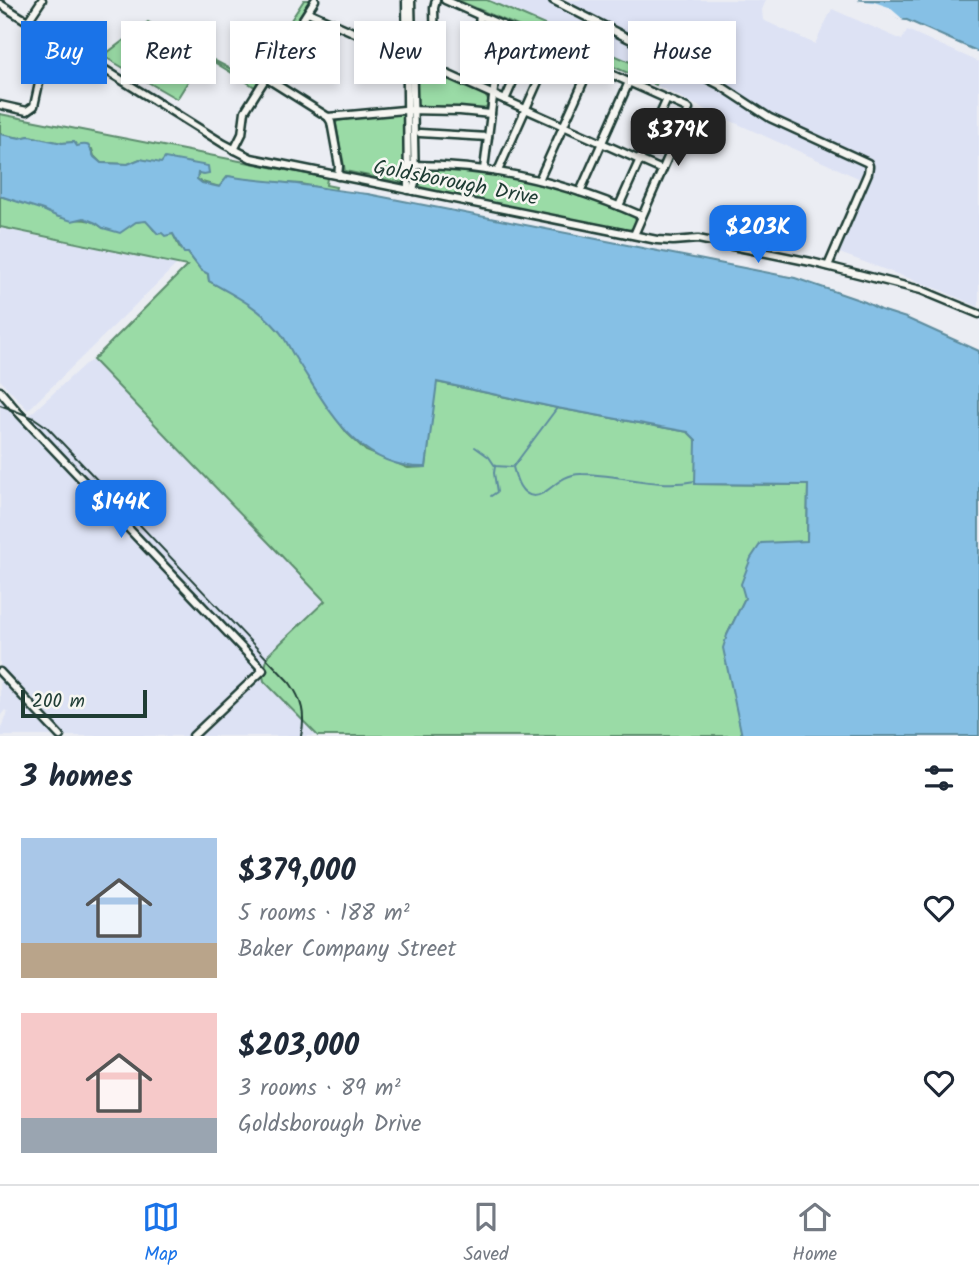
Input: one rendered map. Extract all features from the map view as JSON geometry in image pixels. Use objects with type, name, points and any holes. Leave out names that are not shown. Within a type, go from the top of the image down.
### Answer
[{"type":"street","points":[[28,21],[41,0]]},
{"type":"street","points":[[302,21],[315,0]]},
{"type":"street","points":[[408,0],[408,21]]},
{"type":"street","points":[[434,21],[436,0]]},
{"type":"street","points":[[444,0],[492,21]]},
{"type":"street","points":[[553,0],[718,84],[770,118],[868,163],[869,169],[828,266]]},
{"type":"street","name":"Goldsborough Drive","points":[[0,4],[28,21]]},
{"type":"street","points":[[308,12],[354,32]]},
{"type":"street","points":[[479,21],[480,16]]},
{"type":"street","name":"Goldsborough Drive","points":[[107,70],[234,150],[254,159],[665,241],[698,239],[828,266],[921,289],[979,314]]},
{"type":"street","points":[[446,74],[662,170]]},
{"type":"street","points":[[0,105],[27,111],[36,103],[40,84]]},
{"type":"street","points":[[234,150],[243,131],[244,113],[262,84]]},
{"type":"street","points":[[276,84],[328,117],[339,163],[338,176]]},
{"type":"street","points":[[410,84],[411,191]]},
{"type":"street","points":[[484,169],[494,84]]},
{"type":"street","points":[[505,100],[512,84]]},
{"type":"street","points":[[498,171],[536,84]]},
{"type":"street","points":[[539,180],[582,84]]},
{"type":"street","points":[[580,192],[628,84]]},
{"type":"street","points":[[633,84],[689,109],[634,235]]},
{"type":"street","points":[[619,206],[667,99]]},
{"type":"street","points":[[328,117],[410,110],[491,114]]},
{"type":"street","points":[[420,133],[488,137]]},
{"type":"street","points":[[411,165],[484,169],[539,180],[580,192],[642,216]]},
{"type":"street","points":[[0,391],[263,670],[193,736]]},
{"type":"street","points":[[0,672],[60,736]]},
{"type":"shaded area","points":[[487,0],[766,0],[762,10],[763,20],[815,44],[832,9],[902,40],[907,30],[979,62],[979,307],[834,251],[865,181],[656,85],[736,84],[736,21],[628,21],[628,61],[614,55],[614,21],[535,21]]},
{"type":"shaded area","points":[[0,228],[177,264],[28,410],[0,380]]},
{"type":"shaded area","points":[[93,360],[325,601],[268,655],[263,677],[318,736],[0,736],[0,729],[8,713],[5,710],[0,716],[0,400],[22,422],[85,364]]},
{"type":"green space","points":[[304,0],[310,0],[296,21],[290,21]]},
{"type":"green space","points":[[457,0],[487,0],[535,21],[506,21]]},
{"type":"green space","points":[[121,42],[121,66],[107,58],[107,53]]},
{"type":"green space","points":[[614,55],[628,61],[628,73],[614,67]]},
{"type":"green space","points":[[216,63],[230,69],[230,72]]},
{"type":"green space","points":[[446,78],[484,94],[488,100],[487,107],[482,110],[418,107],[415,103],[416,84],[446,84]]},
{"type":"green space","points":[[151,84],[186,84],[177,99]]},
{"type":"green space","points":[[0,114],[327,178],[326,185],[336,187],[335,191],[301,184],[252,181],[228,176],[220,187],[197,179],[198,173],[140,159],[128,164],[101,163],[94,156],[92,149],[77,146],[74,142],[62,143],[29,136],[20,138],[0,134]]},
{"type":"green space","points":[[404,114],[406,180],[403,183],[345,171],[337,121],[374,115]]},
{"type":"green space","points":[[420,168],[475,170],[529,180],[609,206],[634,216],[636,220],[633,228],[629,230],[496,205],[421,187],[420,183],[417,183],[417,172]]},
{"type":"green space","points":[[0,196],[66,219],[92,221],[103,228],[146,220],[154,230],[173,234],[180,248],[208,274],[209,281],[250,303],[282,334],[347,433],[366,451],[408,468],[426,467],[436,382],[688,432],[696,440],[696,484],[808,485],[807,541],[745,598],[727,635],[742,736],[318,736],[264,681],[263,676],[268,655],[325,601],[93,360],[187,266],[0,227]]},
{"type":"water","points":[[858,0],[979,0],[979,52],[901,19],[884,8]]},
{"type":"water","points":[[0,134],[20,138],[29,136],[62,143],[74,142],[77,146],[87,145],[101,163],[128,164],[140,159],[161,163],[165,158],[208,166],[209,173],[198,173],[197,179],[219,187],[228,176],[368,194],[795,278],[906,318],[979,351],[979,736],[742,736],[723,648],[745,598],[741,584],[751,558],[761,543],[807,541],[808,485],[695,484],[696,440],[688,432],[437,382],[426,467],[402,465],[381,458],[363,447],[333,416],[284,337],[271,322],[255,308],[209,281],[208,274],[201,270],[188,253],[184,253],[173,234],[158,234],[146,221],[136,222],[120,233],[84,218],[72,221],[0,196]]},
{"type":"pier","points":[[855,0],[889,7],[904,20],[899,19]]},
{"type":"waterway","points":[[557,408],[513,467],[525,493],[539,495],[567,477],[582,474],[667,483],[695,481]]},
{"type":"waterway","points":[[475,447],[489,457],[495,466],[511,467]]},
{"type":"waterway","points":[[491,496],[497,492],[495,466]]},
{"type":"railway","points":[[0,405],[34,418],[47,427],[290,683],[302,708],[301,736]]}]
